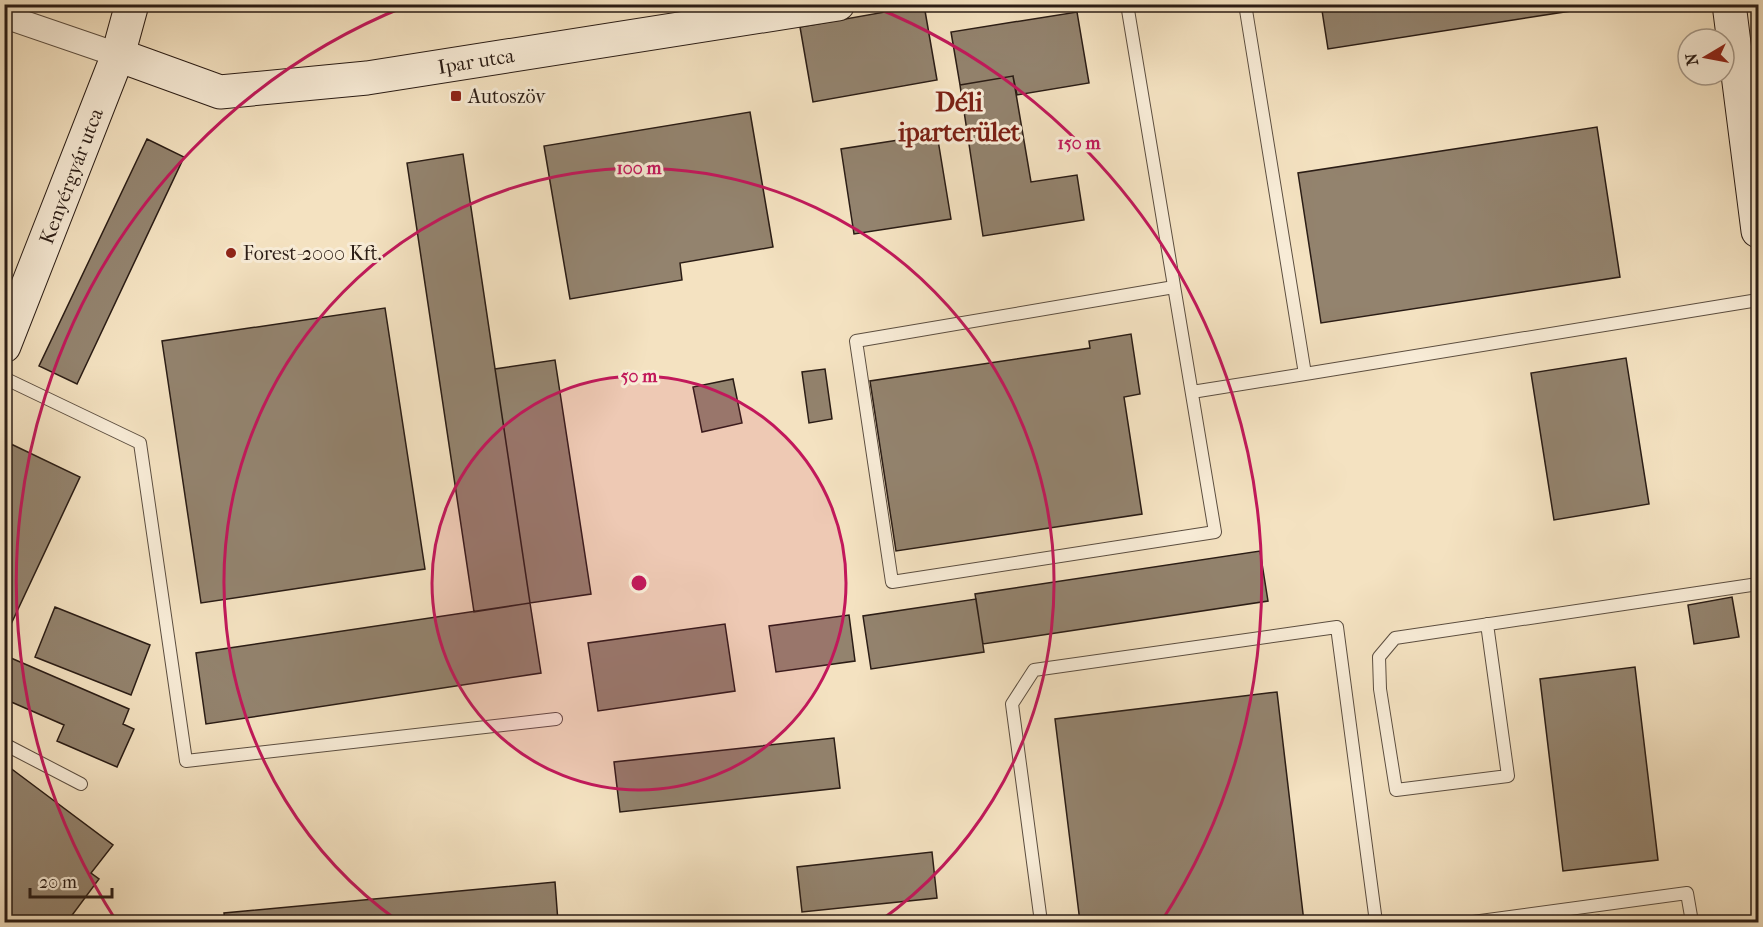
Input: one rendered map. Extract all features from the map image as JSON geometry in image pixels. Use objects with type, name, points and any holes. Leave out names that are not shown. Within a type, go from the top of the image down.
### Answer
[{"type":"street","name":"Kenyérgyár utca","points":[[4,346],[118,55],[132,4]]},
{"type":"street","name":"Ipar utca","points":[[118,55],[220,92],[367,78],[838,4]]},
{"type":"street","points":[[1729,4],[1758,231]]},
{"type":"street","points":[[4,16],[118,55]]},
{"type":"lane","points":[[1127,4],[1215,532],[892,582],[856,342],[1174,287]]},
{"type":"lane","points":[[1245,4],[1305,374]]},
{"type":"lane","points":[[1192,392],[1758,300]]},
{"type":"lane","points":[[4,378],[140,443],[186,761],[556,719]]},
{"type":"lane","points":[[1487,624],[1508,776],[1396,790],[1380,689],[1379,657],[1395,638],[1487,624],[1758,584]]},
{"type":"lane","points":[[1041,922],[1012,704],[1034,670],[1337,627],[1376,922]]},
{"type":"lane","points":[[4,747],[9,746],[81,784]]},
{"type":"lane","points":[[1473,922],[1687,893],[1692,922]]},
{"type":"building","points":[[1321,4],[1577,4],[1577,10],[1328,49]]},
{"type":"building","points":[[924,5],[937,80],[813,102],[800,27]]},
{"type":"building","points":[[1077,12],[1089,83],[1017,95],[1013,76],[960,85],[951,32]]},
{"type":"building","points":[[1013,76],[1031,182],[1077,175],[1084,220],[983,236],[960,85]]},
{"type":"building","points":[[750,112],[773,247],[680,263],[682,280],[570,299],[544,146]]},
{"type":"building","points":[[1597,127],[1620,277],[1321,323],[1298,173]]},
{"type":"building","points":[[937,134],[951,219],[854,234],[841,149]]},
{"type":"building","points":[[147,139],[184,157],[77,384],[39,366]]},
{"type":"building","points":[[463,154],[530,603],[474,612],[407,163]]},
{"type":"building","points":[[385,308],[425,569],[201,603],[162,341]]},
{"type":"building","points":[[1131,334],[1140,394],[1124,397],[1142,514],[896,551],[870,381],[1090,348],[1089,341]]},
{"type":"building","points":[[1626,358],[1649,504],[1554,520],[1531,373]]},
{"type":"building","points":[[555,360],[591,594],[530,603],[495,369]]},
{"type":"building","points":[[825,369],[832,419],[809,423],[802,372]]},
{"type":"building","points":[[733,379],[742,423],[702,432],[693,387]]},
{"type":"building","points":[[11,444],[80,477],[5,637],[4,457]]},
{"type":"building","points":[[1260,551],[1268,601],[983,644],[975,594]]},
{"type":"building","points":[[1732,597],[1739,637],[1694,644],[1688,605]]},
{"type":"building","points":[[976,599],[984,652],[871,669],[863,616]]},
{"type":"building","points":[[530,603],[541,673],[206,724],[196,653]]},
{"type":"building","points":[[55,607],[150,645],[131,695],[35,657]]},
{"type":"building","points":[[849,615],[855,661],[776,672],[769,626]]},
{"type":"building","points":[[725,624],[735,691],[598,711],[588,643]]},
{"type":"building","points":[[4,655],[129,709],[123,724],[134,729],[117,767],[57,741],[64,725],[9,701],[4,709]]},
{"type":"building","points":[[1635,667],[1658,860],[1563,871],[1540,679]]},
{"type":"building","points":[[1277,692],[1304,922],[1080,922],[1055,719]]},
{"type":"building","points":[[834,738],[840,788],[620,812],[614,762]]},
{"type":"building","points":[[9,767],[113,845],[91,873],[99,879],[67,922],[4,922],[4,773]]},
{"type":"building","points":[[932,852],[937,898],[802,912],[797,867]]},
{"type":"building","points":[[555,882],[558,922],[225,922],[224,913]]},
{"type":"building","points":[[1599,915],[1600,922],[1572,922],[1572,919]]},
{"type":"place","name":"Autoszöv","points":[[456,96]]},
{"type":"place","name":"Forest-2000 Kft.","points":[[231,253]]},
{"type":"district","name":"Déli iparterület","points":[[959,117]]}]
